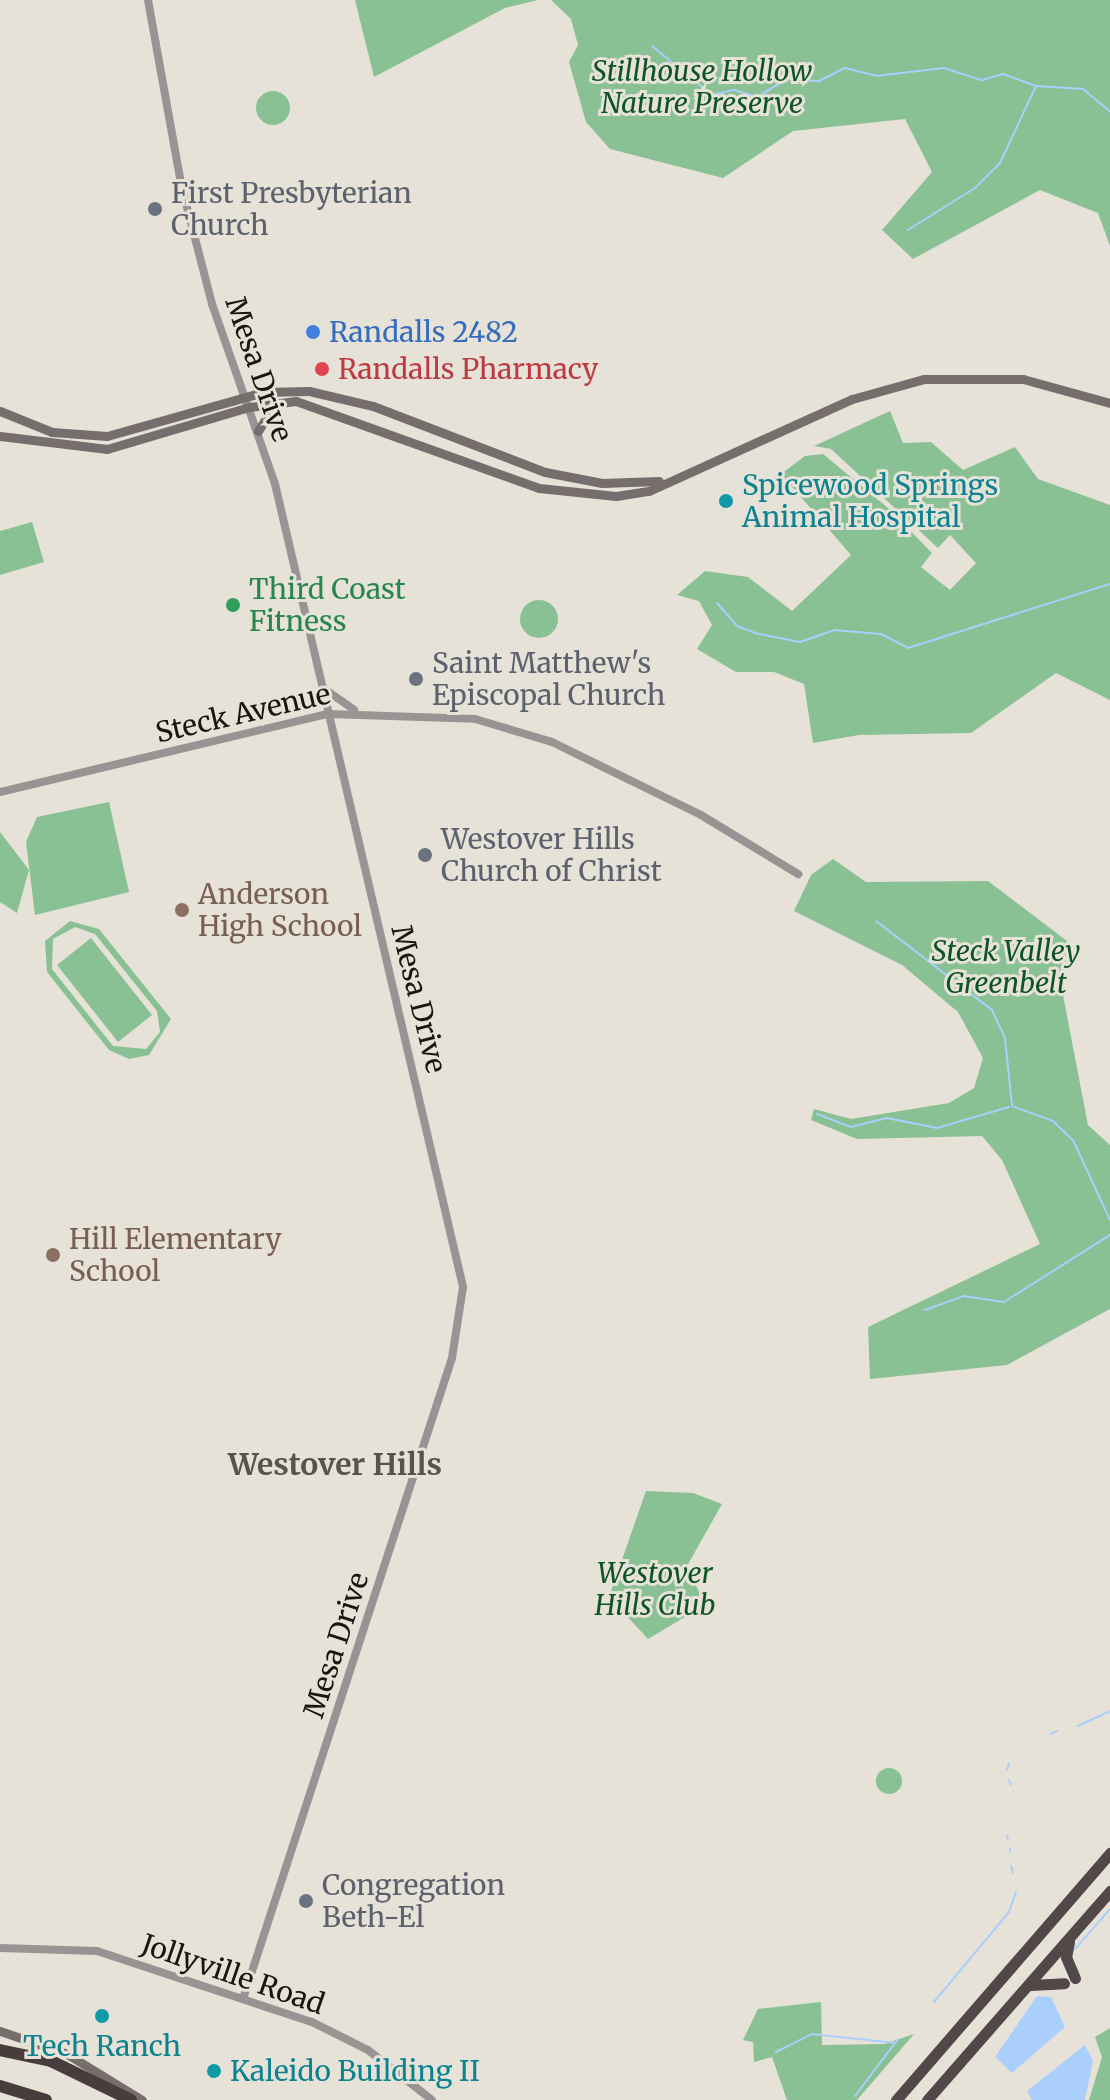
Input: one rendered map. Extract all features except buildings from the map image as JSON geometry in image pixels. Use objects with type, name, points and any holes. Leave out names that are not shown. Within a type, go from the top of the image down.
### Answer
[{"type":"highway","points":[[896,2100],[1110,1853]]},
{"type":"highway","points":[[927,2100],[1110,1891]]},
{"type":"highway","points":[[1026,1987],[1069,1981],[1066,1957],[1072,1934]]},
{"type":"highway","points":[[941,2049],[952,2071]]},
{"type":"highway","points":[[0,2050],[51,2061],[131,2100]]},
{"type":"highway","points":[[0,2086],[46,2100]]},
{"type":"main road","points":[[27,442],[143,430],[248,402],[309,391],[391,414],[553,474],[602,483],[659,481],[863,394],[927,379],[1023,379],[1110,403]]},
{"type":"main road","points":[[258,431],[265,410],[282,401]]},
{"type":"main road","points":[[0,436],[27,442],[127,447],[248,402],[282,401],[370,423],[539,488],[616,496],[649,491],[659,481]]},
{"type":"main road","points":[[0,411],[36,427],[88,436]]},
{"type":"main road","points":[[370,423],[391,414]]},
{"type":"main road","points":[[14,418],[27,442]]},
{"type":"main road","points":[[27,442],[36,427]]},
{"type":"main road","points":[[539,488],[553,474]]},
{"type":"main road","points":[[0,2031],[87,2063],[142,2100]]},
{"type":"street","name":"Mesa Drive","points":[[148,0],[155,69],[188,210],[258,431],[435,1156],[462,1307],[452,1358],[243,1999]]},
{"type":"street","points":[[320,684],[354,711]]},
{"type":"street","name":"Steck Avenue","points":[[0,792],[328,714],[354,711],[522,729],[701,815],[798,874]]},
{"type":"street","name":"Jollyville Road","points":[[0,1948],[97,1951],[243,1999],[339,2034],[432,2100]]},
{"type":"green space","name":"Stillhouse Hollow Nature Preserve","points":[[355,0],[538,0],[505,8],[374,77]]},
{"type":"green space","points":[[551,0],[1110,0],[1110,246],[1098,213],[1040,190],[913,259],[882,230],[932,172],[905,119],[793,131],[723,178],[610,149],[586,122],[569,62],[578,45],[571,19]]},
{"type":"green space","points":[[273,91],[285,96],[290,108],[285,120],[273,125],[261,120],[256,108],[261,96]]},
{"type":"green space","points":[[890,411],[903,443],[931,442],[963,470],[1015,447],[1038,479],[1110,505],[1110,700],[1056,673],[971,733],[859,735],[813,743],[804,684],[774,672],[736,672],[697,649],[712,625],[699,601],[677,595],[705,571],[748,577],[792,611],[851,555],[781,474],[805,456],[823,454],[888,508],[932,553],[921,567],[950,590],[976,563],[950,535],[938,548],[831,449],[814,446]]},
{"type":"green space","points":[[32,522],[44,562],[0,575],[0,531]]},
{"type":"green space","points":[[539,600],[552,606],[558,619],[552,632],[539,638],[526,632],[520,619],[526,606]]},
{"type":"green space","points":[[109,802],[129,892],[35,915],[26,842],[37,817]]},
{"type":"green space","points":[[0,832],[29,870],[17,913],[0,902]]},
{"type":"green space","name":"Steck Valley Greenbelt","points":[[833,859],[866,882],[988,881],[1067,941],[1063,995],[1088,1125],[1110,1145],[1110,1309],[1007,1365],[870,1379],[868,1327],[1040,1244],[1002,1160],[982,1136],[857,1139],[811,1120],[814,1109],[851,1119],[949,1103],[974,1088],[983,1058],[958,1012],[902,965],[794,911],[811,875]]},
{"type":"green space","points":[[70,921],[99,929],[171,1019],[149,1055],[129,1059],[109,1050],[47,972],[45,941]],"holes":[[[75,927],[95,934],[157,1011],[160,1032],[146,1049],[113,1046],[52,969],[53,939]]]},
{"type":"green space","points":[[91,938],[152,1015],[118,1042],[57,965]]},
{"type":"green space","name":"Westover Hills Club","points":[[646,1491],[693,1493],[722,1504],[687,1566],[705,1605],[648,1639],[609,1597]]},
{"type":"green space","points":[[889,1768],[898,1772],[902,1781],[898,1790],[889,1794],[880,1790],[876,1781],[880,1772]]},
{"type":"green space","points":[[821,2002],[822,2045],[885,2044],[914,2034],[857,2100],[787,2100],[772,2057],[754,2062],[753,2042],[743,2040],[758,2009]]},
{"type":"green space","points":[[1110,2028],[1110,2100],[1089,2100],[1102,2057],[1095,2037]]},
{"type":"water","points":[[1037,1996],[1051,1997],[1065,2027],[1012,2073],[995,2057]]},
{"type":"water","points":[[1085,2045],[1093,2061],[1085,2100],[1032,2100],[1027,2091]]},
{"type":"waterway","points":[[652,46],[712,95],[734,90],[757,97],[787,79],[819,81],[845,68],[876,76],[944,68],[982,80],[1003,74],[1036,86],[1083,89],[1110,112]]},
{"type":"waterway","points":[[908,230],[975,188],[1000,163],[1036,86]]},
{"type":"waterway","points":[[717,603],[737,626],[755,633],[800,642],[834,630],[881,634],[908,648],[1110,584]]},
{"type":"waterway","points":[[876,921],[992,1010],[1005,1038],[1012,1106],[1053,1121],[1073,1140],[1110,1220]]},
{"type":"waterway","points":[[817,1114],[851,1127],[887,1118],[937,1128],[1009,1107]]},
{"type":"waterway","points":[[925,1310],[964,1296],[1004,1302],[1110,1235]]},
{"type":"waterway","points":[[1078,1726],[1110,1711]]},
{"type":"waterway","points":[[1051,1734],[1057,1731]]},
{"type":"waterway","points":[[1007,1770],[1009,1763]]},
{"type":"waterway","points":[[1009,1780],[1011,1785]]},
{"type":"waterway","points":[[1011,1866],[1013,1873]]},
{"type":"waterway","points":[[934,2002],[1009,1912],[1016,1892]]},
{"type":"waterway","points":[[1075,1949],[1110,1909]]},
{"type":"waterway","points":[[776,2052],[812,2034],[896,2043]]},
{"type":"waterway","points":[[855,2096],[898,2039]]},
{"type":"place","name":"First Presbyterian Church","points":[[155,209]]},
{"type":"place","name":"Randalls 2482","points":[[313,332]]},
{"type":"place","name":"Randalls Pharmacy","points":[[322,369]]},
{"type":"place","name":"Spicewood Springs Animal Hospital","points":[[726,501]]},
{"type":"place","name":"Third Coast Fitness","points":[[233,605]]},
{"type":"place","name":"Saint Matthew's Episcopal Church","points":[[416,679]]},
{"type":"place","name":"Westover Hills Church of Christ","points":[[425,855]]},
{"type":"place","name":"Anderson High School","points":[[182,910]]},
{"type":"place","name":"Hill Elementary School","points":[[53,1255]]},
{"type":"place","name":"Congregation Beth-El","points":[[306,1901]]},
{"type":"place","name":"Tech Ranch","points":[[102,2016]]},
{"type":"place","name":"Kaleido Building II","points":[[214,2071]]},
{"type":"district","name":"Westover Hills","points":[[335,1464]]}]
